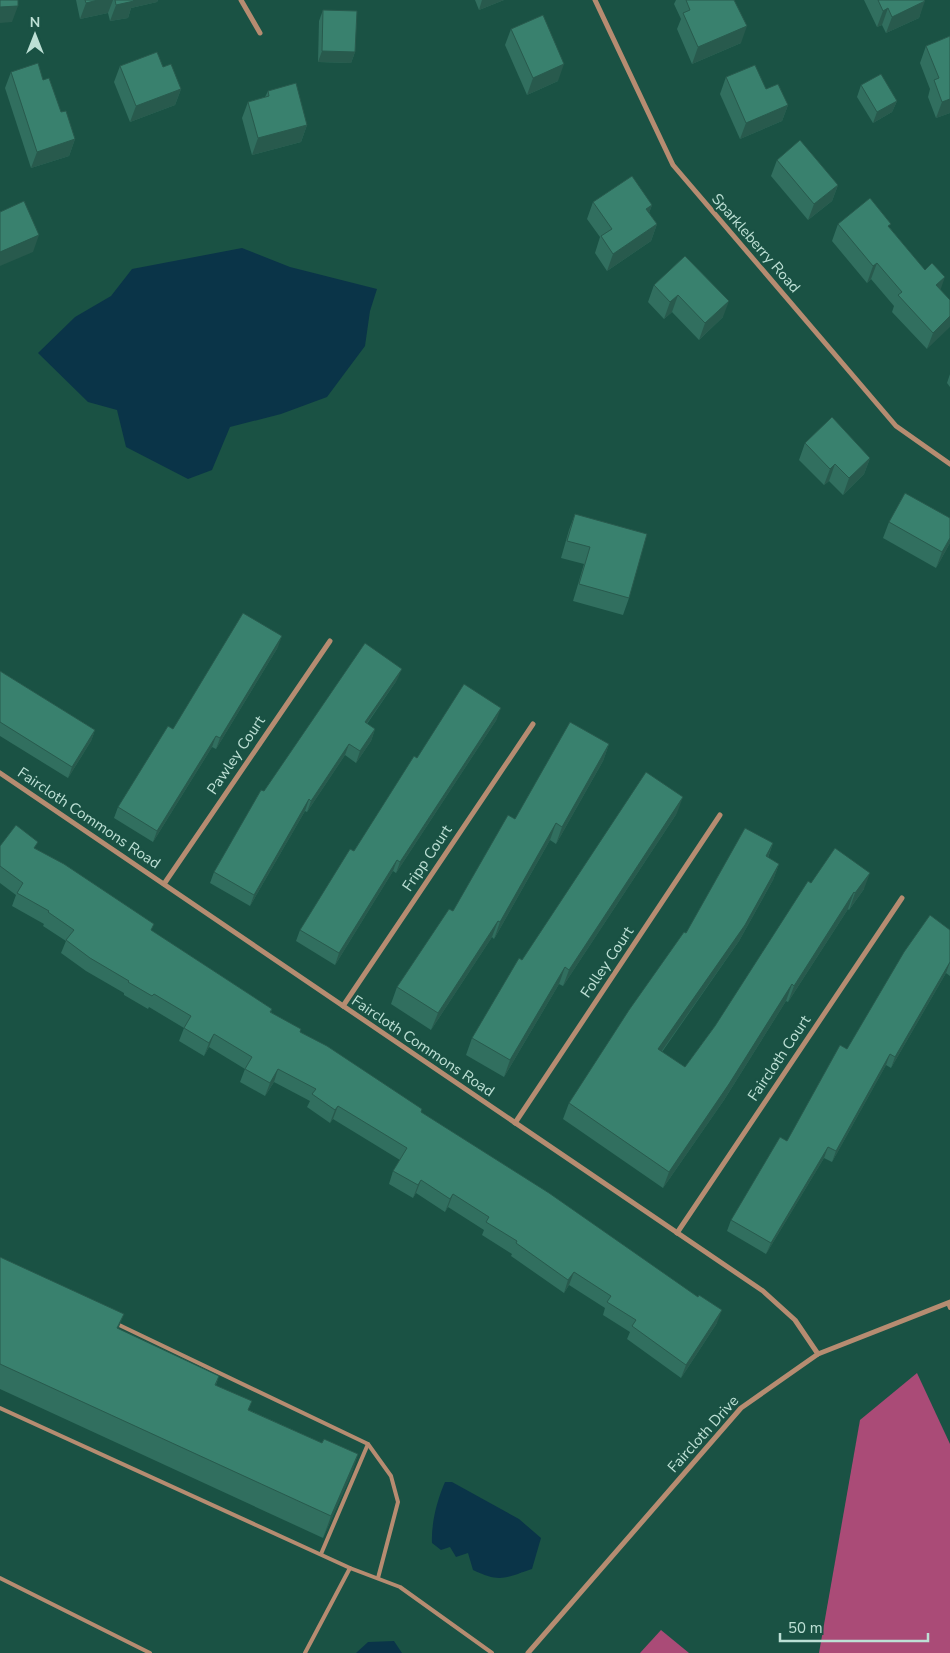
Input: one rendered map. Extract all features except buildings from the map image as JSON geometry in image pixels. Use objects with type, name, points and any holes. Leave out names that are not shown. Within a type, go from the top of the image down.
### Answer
[{"type":"street","points":[[241,0],[260,33]]},
{"type":"street","name":"Sparkleberry Road","points":[[595,0],[672,165],[896,426],[950,464]]},
{"type":"street","name":"Pawley Court","points":[[164,884],[330,641]]},
{"type":"street","name":"Fripp Court","points":[[342,1006],[533,724]]},
{"type":"street","name":"Faircloth Commons Road","points":[[0,773],[677,1233],[784,1308],[795,1320],[818,1354]]},
{"type":"street","name":"Folley Court","points":[[515,1123],[720,815]]},
{"type":"street","name":"Faircloth Court","points":[[677,1233],[902,898]]},
{"type":"street","name":"Faircloth Drive","points":[[528,1653],[741,1408],[818,1354],[949,1304]]},
{"type":"lane","points":[[107,1319],[368,1444],[391,1476],[398,1502],[378,1578]]},
{"type":"lane","points":[[0,1408],[350,1568],[400,1587],[492,1653]]},
{"type":"lane","points":[[321,1554],[368,1444]]},
{"type":"lane","points":[[305,1653],[350,1568]]},
{"type":"lane","points":[[0,1578],[150,1653]]},
{"type":"shaded area","points":[[917,1373],[950,1444],[950,1653],[819,1653],[860,1420]]},
{"type":"shaded area","points":[[661,1630],[689,1653],[640,1653]]},
{"type":"water","points":[[242,248],[290,267],[377,289],[370,311],[365,346],[327,397],[281,414],[230,427],[212,470],[188,479],[126,447],[117,410],[88,402],[38,353],[75,317],[111,296],[132,269]]},
{"type":"water","points":[[445,1482],[452,1482],[519,1519],[541,1538],[532,1569],[509,1577],[490,1577],[473,1570],[468,1553],[456,1557],[450,1547],[441,1550],[432,1543],[435,1512]]},
{"type":"water","points":[[394,1641],[402,1653],[356,1653],[368,1642]]}]
